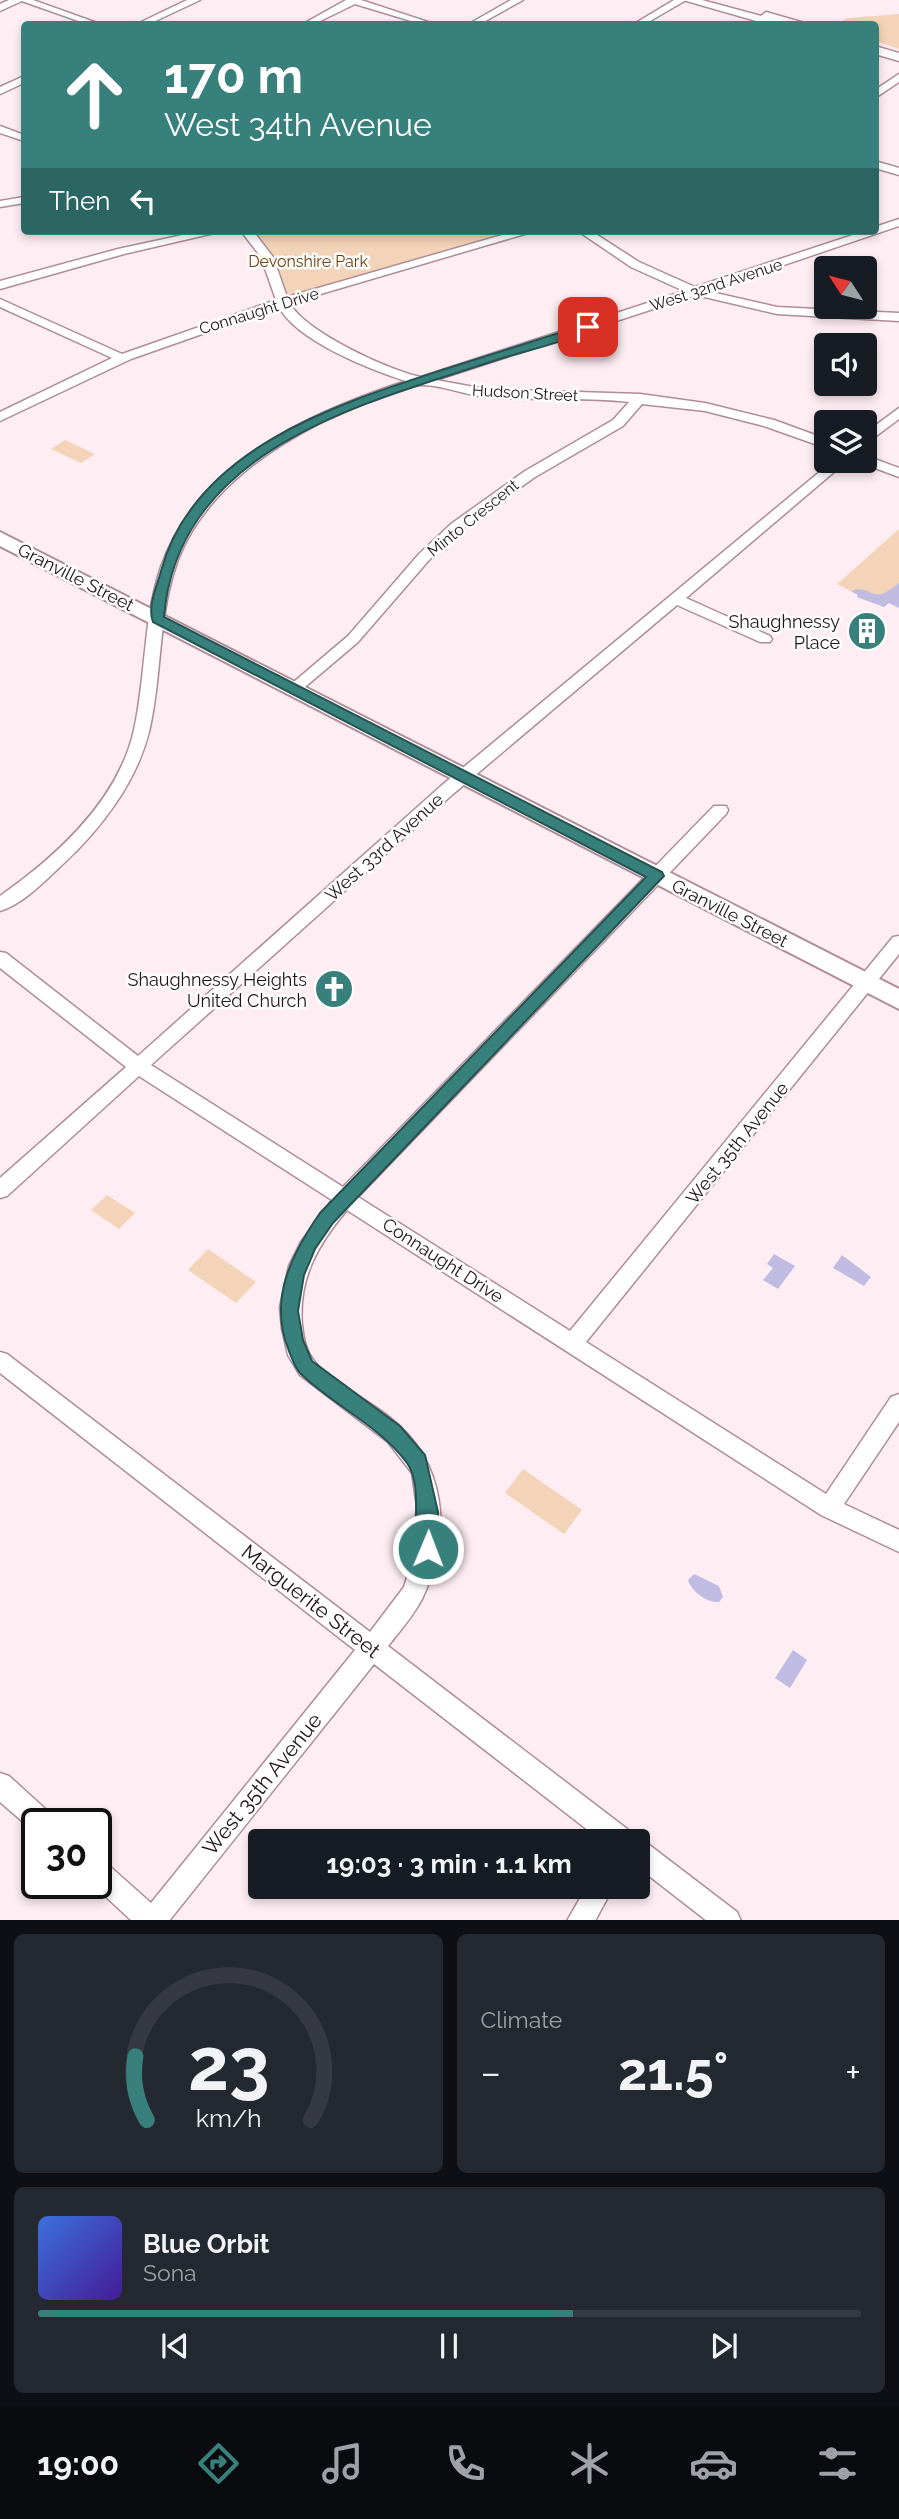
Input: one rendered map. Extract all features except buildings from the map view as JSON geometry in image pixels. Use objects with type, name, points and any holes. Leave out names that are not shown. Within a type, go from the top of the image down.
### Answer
[{"type":"highway","name":"Granville Street","points":[[0,538],[899,1000]]},
{"type":"main road","points":[[0,8],[18,0]]},
{"type":"main road","points":[[689,0],[767,21]]},
{"type":"main road","points":[[714,0],[788,21]]},
{"type":"main road","points":[[879,51],[899,57]]},
{"type":"street","points":[[24,0],[86,21]]},
{"type":"street","points":[[149,21],[195,0]]},
{"type":"street","points":[[314,21],[354,0],[420,21]]},
{"type":"street","points":[[480,21],[519,0]]},
{"type":"street","points":[[644,21],[681,0]]},
{"type":"street","points":[[879,92],[899,77]]},
{"type":"street","points":[[0,91],[21,80]]},
{"type":"street","points":[[0,129],[21,137]]},
{"type":"street","points":[[879,165],[899,172]]},
{"type":"street","points":[[0,204],[21,200]]},
{"type":"street","name":"West 32nd Avenue","points":[[879,230],[899,222]]},
{"type":"street","points":[[0,285],[122,251],[198,235]]},
{"type":"street","name":"Hudson Street","points":[[250,235],[267,257],[286,310],[315,335],[384,369],[423,381],[485,393],[640,398],[715,409],[769,423],[814,440]]},
{"type":"street","name":"Connaught Drive","points":[[0,417],[120,358],[223,320],[515,235]]},
{"type":"street","points":[[590,235],[636,267],[696,292],[774,310],[899,317]]},
{"type":"street","name":"West 32nd Avenue","points":[[0,905],[34,881],[92,826],[123,777],[141,734],[159,603],[172,556],[181,535],[205,500],[224,480],[266,448],[315,420],[361,400],[865,235]]},
{"type":"street","points":[[0,303],[120,358]]},
{"type":"street","name":"Minto Crescent","points":[[294,689],[353,639],[424,557],[456,527],[530,474],[618,422],[640,398]]},
{"type":"street","points":[[877,430],[899,412]]},
{"type":"street","points":[[877,464],[899,473]]},
{"type":"street","name":"West 33rd Avenue","points":[[0,1190],[463,776],[826,473]]},
{"type":"street","points":[[676,599],[765,639]]},
{"type":"street","name":"West 35th Avenue","points":[[152,1920],[371,1648],[415,1589],[428,1549],[428,1512],[418,1462],[394,1433],[305,1367],[294,1340],[289,1311],[294,1275],[308,1245],[326,1218],[720,810]]},
{"type":"street","name":"West 35th Avenue","points":[[573,1343],[899,942]]},
{"type":"street","name":"Connaught Drive","points":[[0,958],[42,994],[138,1066],[829,1508],[899,1541]]},
{"type":"street","name":"Marguerite Street","points":[[0,1361],[606,1829]]},
{"type":"street","points":[[829,1508],[899,1404]]},
{"type":"street","points":[[0,1785],[25,1808]]},
{"type":"street","points":[[650,1861],[728,1920]]},
{"type":"street","points":[[112,1885],[152,1920]]},
{"type":"street","points":[[580,1920],[594,1899]]},
{"type":"green space","points":[[899,14],[899,49],[879,42],[879,21],[842,21],[848,18]]},
{"type":"green space","name":"Devonshire Park","points":[[255,235],[501,235],[293,295],[284,293],[271,255]]},
{"type":"green space","points":[[65,440],[95,454],[81,463],[51,449]]},
{"type":"green space","points":[[899,529],[899,608],[889,603],[884,607],[857,597],[858,595],[837,584]]},
{"type":"green space","points":[[107,1195],[135,1213],[119,1229],[91,1210]]},
{"type":"green space","points":[[208,1249],[256,1282],[236,1303],[188,1270]]},
{"type":"green space","points":[[523,1469],[582,1510],[564,1534],[505,1493]]},
{"type":"shaded area","points":[[899,583],[899,608],[889,603],[884,607],[857,597],[858,595],[851,591],[858,589],[882,594]]},
{"type":"shaded area","points":[[774,1254],[795,1266],[778,1289],[763,1280],[773,1268],[767,1264]]},
{"type":"shaded area","points":[[842,1255],[871,1277],[864,1286],[833,1268]]},
{"type":"shaded area","points":[[694,1574],[719,1586],[723,1597],[719,1602],[705,1599],[693,1589],[688,1580]]},
{"type":"shaded area","points":[[793,1650],[807,1660],[790,1688],[775,1678]]},
{"type":"place","name":"Shaughnessy Place","points":[[867,631]]},
{"type":"place","name":"Shaughnessy Heights United Church","points":[[334,989]]},
{"type":"route","points":[[428,1549],[428,1512],[418,1462],[394,1433],[305,1367],[294,1340],[289,1311],[294,1275],[308,1245],[326,1218],[657,876],[158,619],[159,603],[172,556],[192,518],[224,480],[266,448],[315,420],[361,400],[588,327]]}]
